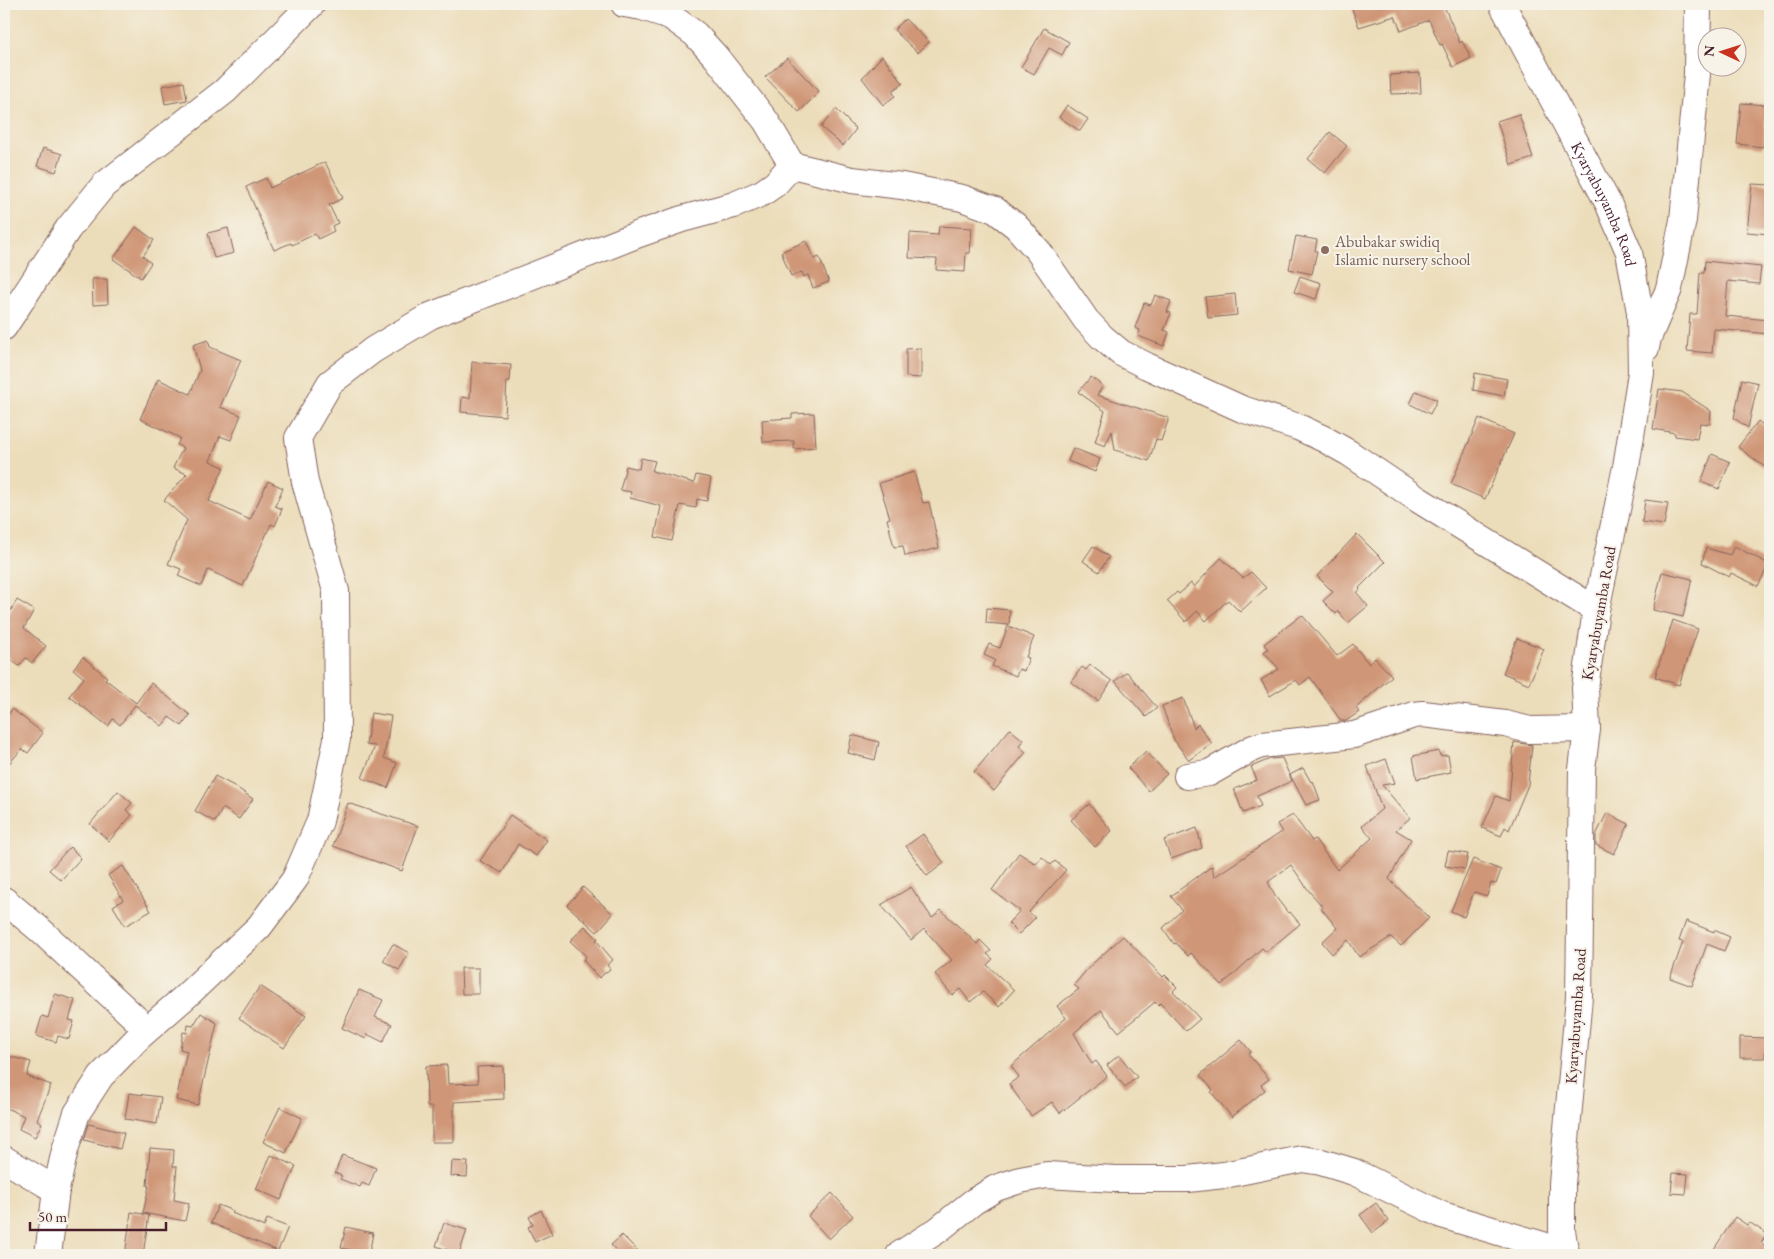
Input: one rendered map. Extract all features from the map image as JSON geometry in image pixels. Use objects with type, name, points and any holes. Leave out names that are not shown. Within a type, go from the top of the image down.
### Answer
[{"type":"street","points":[[4,327],[68,229],[104,185],[127,165],[206,108],[312,4]]},
{"type":"street","points":[[624,4],[642,7],[670,16],[695,34],[716,57],[766,122],[792,165],[852,180],[902,186],[962,198],[995,210],[1016,226],[1039,252],[1086,320],[1121,353],[1242,409],[1298,427],[1324,439],[1596,610]]},
{"type":"street","name":"Kyaryabuyamba Road","points":[[1502,4],[1608,203],[1629,252],[1640,312],[1641,373],[1626,467],[1596,610],[1585,688],[1587,729],[1582,769],[1579,997],[1562,1184],[1562,1231],[1566,1254]]},
{"type":"street","points":[[1641,373],[1648,338],[1669,289],[1683,220],[1697,74],[1698,4]]},
{"type":"street","points":[[48,1255],[56,1190],[65,1150],[77,1113],[101,1076],[147,1029],[186,996],[259,927],[295,879],[320,821],[337,738],[336,591],[305,482],[298,438],[330,383],[373,350],[430,316],[639,234],[734,204],[762,193],[776,184],[792,165]]},
{"type":"street","points":[[1187,776],[1209,773],[1253,748],[1262,745],[1354,735],[1414,715],[1423,714],[1505,724],[1530,730],[1587,729]]},
{"type":"street","points":[[4,900],[39,929],[147,1029]]},
{"type":"street","points":[[4,1159],[56,1190]]},
{"type":"street","points":[[899,1255],[938,1230],[973,1202],[996,1188],[1020,1180],[1047,1175],[1115,1179],[1188,1179],[1224,1175],[1302,1159],[1321,1162],[1354,1172],[1442,1216],[1566,1254]]},
{"type":"building","points":[[1350,4],[1443,4],[1460,43],[1462,41],[1471,58],[1453,67],[1442,44],[1440,45],[1429,20],[1401,31],[1395,16],[1359,27]]},
{"type":"building","points":[[905,19],[929,42],[918,53],[894,30]]},
{"type":"building","points":[[1044,28],[1069,42],[1062,55],[1049,48],[1034,74],[1021,67]]},
{"type":"building","points":[[882,56],[903,83],[892,91],[895,96],[883,105],[862,78]]},
{"type":"building","points":[[787,58],[819,92],[799,112],[765,77]]},
{"type":"building","points":[[1420,73],[1421,93],[1391,94],[1390,75]]},
{"type":"building","points":[[184,82],[187,100],[165,104],[162,86]]},
{"type":"building","points":[[1741,103],[1767,105],[1763,147],[1737,144]]},
{"type":"building","points":[[1067,105],[1088,119],[1080,131],[1059,117]]},
{"type":"building","points":[[836,109],[856,129],[843,146],[821,127]]},
{"type":"building","points":[[1519,114],[1533,158],[1511,165],[1497,121]]},
{"type":"building","points":[[1330,132],[1347,146],[1325,173],[1308,159]]},
{"type":"building","points":[[43,148],[62,154],[56,172],[37,166]]},
{"type":"building","points":[[325,162],[343,198],[329,205],[338,223],[332,226],[334,231],[318,239],[315,234],[292,245],[291,243],[274,250],[246,187],[266,178],[270,188]]},
{"type":"building","points":[[1752,184],[1770,185],[1769,234],[1747,232]]},
{"type":"building","points":[[939,226],[972,228],[970,253],[966,253],[965,272],[936,270],[937,259],[909,258],[910,233],[938,235]]},
{"type":"building","points":[[136,227],[154,240],[143,256],[151,263],[141,278],[113,259]]},
{"type":"building","points":[[228,228],[234,253],[214,258],[208,233]]},
{"type":"building","points":[[1296,236],[1317,240],[1315,251],[1317,251],[1312,274],[1289,269]]},
{"type":"building","points":[[806,241],[814,259],[819,257],[829,282],[813,288],[808,275],[804,277],[802,272],[791,276],[781,252]]},
{"type":"building","points":[[1705,261],[1761,267],[1759,284],[1728,281],[1725,316],[1770,320],[1770,334],[1714,329],[1712,353],[1687,351],[1690,314],[1697,314],[1700,273],[1704,273]]},
{"type":"building","points":[[1300,276],[1321,283],[1316,299],[1294,292]]},
{"type":"building","points":[[92,279],[107,279],[108,304],[93,305]]},
{"type":"building","points":[[1235,294],[1237,315],[1208,318],[1205,297]]},
{"type":"building","points":[[1155,295],[1171,301],[1167,312],[1171,313],[1164,330],[1169,332],[1164,346],[1138,336],[1140,330],[1135,328],[1144,303],[1151,305]]},
{"type":"building","points":[[208,340],[210,347],[241,360],[220,407],[241,415],[231,440],[220,436],[210,461],[224,467],[209,501],[250,520],[268,481],[283,488],[275,506],[282,509],[275,526],[271,524],[243,586],[208,570],[201,586],[178,576],[181,569],[168,564],[187,520],[164,500],[187,474],[173,468],[183,448],[177,445],[180,438],[140,419],[158,379],[190,394],[200,370],[193,345]]},
{"type":"building","points":[[921,348],[921,378],[906,377],[906,349]]},
{"type":"building","points":[[472,362],[511,365],[510,381],[507,381],[505,416],[461,412],[462,397],[470,398]]},
{"type":"building","points":[[1475,373],[1507,379],[1504,396],[1473,390]]},
{"type":"building","points":[[1091,377],[1103,386],[1097,395],[1169,418],[1161,441],[1156,439],[1149,461],[1115,450],[1112,431],[1105,446],[1095,442],[1105,411],[1078,392]]},
{"type":"building","points":[[1742,379],[1758,383],[1748,428],[1734,418]]},
{"type":"building","points":[[1659,389],[1682,392],[1711,411],[1710,424],[1700,423],[1697,439],[1675,436],[1675,433],[1653,429]]},
{"type":"building","points":[[1416,391],[1437,400],[1430,414],[1410,404]]},
{"type":"building","points":[[814,413],[816,447],[794,449],[794,441],[763,442],[762,420],[792,418],[792,414]]},
{"type":"building","points":[[1479,418],[1514,434],[1485,499],[1451,484]]},
{"type":"building","points":[[1758,421],[1770,430],[1770,471],[1738,447]]},
{"type":"building","points":[[1073,448],[1100,459],[1095,472],[1068,461]]},
{"type":"building","points":[[1712,454],[1730,462],[1719,489],[1701,482]]},
{"type":"building","points":[[641,458],[655,461],[652,471],[694,483],[696,475],[711,478],[707,501],[697,499],[696,508],[680,505],[672,541],[655,537],[661,506],[630,498],[631,492],[620,490],[626,466],[639,469]]},
{"type":"building","points":[[914,472],[923,503],[929,502],[939,548],[905,556],[903,546],[894,547],[887,519],[890,518],[879,483]]},
{"type":"building","points":[[1645,500],[1668,503],[1664,525],[1642,522]]},
{"type":"building","points":[[1357,534],[1385,562],[1359,588],[1357,593],[1368,606],[1348,623],[1338,611],[1336,614],[1323,601],[1333,592],[1317,576]]},
{"type":"building","points":[[1093,546],[1109,557],[1099,572],[1083,561]]},
{"type":"building","points":[[1734,546],[1769,564],[1758,586],[1731,573],[1729,577],[1702,563],[1706,548],[1730,555]]},
{"type":"building","points":[[1221,558],[1243,578],[1251,572],[1266,588],[1240,612],[1228,600],[1206,621],[1197,611],[1186,622],[1167,601],[1177,592],[1179,594],[1191,583],[1194,587]]},
{"type":"building","points":[[1662,572],[1692,579],[1683,617],[1653,610]]},
{"type":"building","points":[[17,600],[34,610],[24,628],[46,646],[32,663],[26,658],[19,666],[4,654],[4,622]]},
{"type":"building","points":[[987,608],[1010,610],[1009,625],[986,623]]},
{"type":"building","points":[[1302,615],[1337,656],[1353,644],[1369,664],[1375,658],[1392,676],[1356,708],[1359,712],[1346,721],[1341,721],[1310,677],[1300,685],[1296,680],[1270,696],[1261,680],[1279,669],[1264,652],[1268,649],[1264,644]]},
{"type":"building","points":[[1673,620],[1698,629],[1679,685],[1655,677]]},
{"type":"building","points":[[1008,626],[1034,637],[1026,657],[1029,658],[1024,671],[1019,669],[1016,676],[992,666],[995,660],[984,655],[989,644],[1000,648]]},
{"type":"building","points":[[1517,638],[1544,649],[1529,684],[1503,673]]},
{"type":"building","points":[[83,657],[107,677],[105,679],[136,703],[151,683],[190,715],[182,726],[169,717],[162,726],[135,705],[120,725],[113,719],[108,726],[69,696],[84,678],[73,669]]},
{"type":"building","points":[[1090,665],[1112,681],[1098,701],[1071,682],[1082,667],[1086,670]]},
{"type":"building","points":[[1127,672],[1157,708],[1146,717],[1115,681]]},
{"type":"building","points":[[1183,698],[1194,728],[1198,724],[1212,744],[1189,760],[1174,740],[1162,706]]},
{"type":"building","points":[[12,709],[43,733],[28,753],[22,749],[4,769],[4,721]]},
{"type":"building","points":[[371,713],[391,716],[384,758],[397,763],[388,788],[362,778],[375,746],[366,745]]},
{"type":"building","points":[[1010,729],[1023,740],[1019,746],[1026,752],[994,791],[974,772]]},
{"type":"building","points":[[852,735],[879,742],[875,760],[848,753]]},
{"type":"building","points":[[1514,742],[1532,745],[1528,785],[1509,830],[1505,827],[1501,836],[1482,828],[1496,796],[1509,801]]},
{"type":"building","points":[[1146,751],[1167,774],[1149,791],[1128,768]]},
{"type":"building","points":[[1439,751],[1440,756],[1448,755],[1451,772],[1417,779],[1413,756]]},
{"type":"building","points":[[1282,758],[1292,781],[1257,796],[1261,806],[1243,813],[1234,789],[1257,780],[1251,767],[1270,759]]},
{"type":"building","points":[[1386,759],[1395,783],[1382,785],[1410,818],[1396,830],[1411,839],[1389,879],[1429,918],[1401,946],[1391,937],[1359,957],[1348,940],[1332,954],[1322,942],[1337,928],[1291,865],[1268,882],[1275,896],[1288,913],[1290,912],[1300,924],[1266,952],[1262,948],[1222,985],[1191,953],[1188,956],[1176,943],[1174,944],[1163,928],[1182,910],[1171,896],[1212,866],[1214,877],[1282,832],[1277,824],[1293,815],[1312,841],[1315,839],[1337,870],[1372,838],[1362,826],[1382,809],[1367,766]]},
{"type":"building","points":[[1303,768],[1311,782],[1313,781],[1320,800],[1306,805],[1290,775]]},
{"type":"building","points":[[215,776],[253,799],[239,819],[223,808],[215,822],[195,811]]},
{"type":"building","points":[[118,791],[132,803],[126,810],[132,815],[109,841],[90,824]]},
{"type":"building","points":[[348,803],[418,826],[402,871],[333,846]]},
{"type":"building","points":[[1089,804],[1112,831],[1095,847],[1071,820]]},
{"type":"building","points":[[1607,813],[1629,824],[1614,854],[1596,845],[1596,835]]},
{"type":"building","points":[[510,815],[547,840],[536,856],[518,844],[502,873],[480,861]]},
{"type":"building","points":[[1197,828],[1202,848],[1171,859],[1164,840]]},
{"type":"building","points":[[923,834],[944,863],[927,876],[906,846]]},
{"type":"building","points":[[70,847],[81,858],[61,880],[49,870]]},
{"type":"building","points":[[1448,851],[1468,854],[1465,869],[1445,866]]},
{"type":"building","points":[[1019,853],[1036,864],[1042,857],[1051,865],[1055,861],[1066,870],[1029,912],[1035,918],[1019,934],[1008,923],[1020,911],[992,890]]},
{"type":"building","points":[[1473,859],[1501,870],[1496,884],[1491,883],[1487,896],[1474,892],[1464,917],[1451,911]]},
{"type":"building","points":[[123,866],[151,911],[125,926],[113,906],[123,900],[108,875]]},
{"type":"building","points":[[583,887],[613,914],[597,932],[567,905]]},
{"type":"building","points":[[911,887],[932,918],[941,910],[977,944],[980,940],[991,951],[987,954],[993,959],[987,965],[1014,990],[999,1007],[983,992],[970,1002],[960,989],[952,995],[935,974],[952,960],[924,929],[911,940],[881,905]]},
{"type":"building","points":[[1686,921],[1730,937],[1724,951],[1707,944],[1692,986],[1670,978],[1683,942],[1679,941]]},
{"type":"building","points":[[585,926],[598,939],[596,940],[613,960],[607,965],[610,969],[599,978],[583,960],[586,956],[570,941]]},
{"type":"building","points":[[1123,936],[1163,977],[1165,975],[1177,987],[1173,991],[1200,1019],[1186,1031],[1160,1003],[1158,1005],[1155,1002],[1119,1032],[1101,1010],[1074,1033],[1092,1064],[1096,1061],[1107,1076],[1060,1113],[1052,1102],[1031,1116],[1009,1084],[1019,1077],[1011,1066],[1066,1018],[1057,1006],[1079,989],[1074,985],[1090,966]]},
{"type":"building","points":[[393,944],[409,953],[399,970],[383,961]]},
{"type":"building","points":[[461,968],[479,968],[479,994],[462,994]]},
{"type":"building","points":[[260,986],[306,1016],[284,1048],[239,1018]]},
{"type":"building","points":[[359,990],[383,1000],[375,1017],[392,1024],[383,1042],[367,1034],[366,1039],[342,1028]]},
{"type":"building","points":[[55,994],[75,1000],[69,1020],[74,1021],[69,1039],[58,1036],[56,1042],[36,1036],[42,1016],[48,1018]]},
{"type":"building","points":[[201,1013],[217,1023],[198,1105],[176,1100],[187,1051],[180,1049],[183,1032],[187,1033],[188,1025],[193,1026]]},
{"type":"building","points":[[1740,1037],[1766,1038],[1765,1058],[1740,1058]]},
{"type":"building","points":[[1241,1040],[1251,1052],[1248,1054],[1269,1079],[1261,1085],[1265,1090],[1232,1117],[1211,1092],[1213,1090],[1200,1075]]},
{"type":"building","points":[[4,1055],[31,1062],[27,1076],[51,1085],[37,1120],[42,1123],[35,1137],[19,1129],[24,1116],[4,1107]]},
{"type":"building","points":[[1119,1055],[1137,1077],[1125,1087],[1107,1065]]},
{"type":"building","points":[[447,1065],[448,1084],[478,1083],[477,1067],[503,1066],[504,1099],[454,1102],[454,1142],[432,1142],[432,1107],[427,1107],[426,1066]]},
{"type":"building","points":[[129,1093],[161,1097],[157,1124],[125,1119]]},
{"type":"building","points":[[280,1107],[302,1118],[286,1153],[263,1142]]},
{"type":"building","points":[[89,1124],[124,1133],[120,1149],[84,1140]]},
{"type":"building","points":[[150,1148],[174,1150],[173,1166],[177,1166],[174,1200],[189,1203],[185,1221],[143,1213],[149,1186],[147,1186]]},
{"type":"building","points":[[271,1155],[296,1166],[281,1200],[256,1189]]},
{"type":"building","points":[[342,1155],[376,1168],[369,1186],[362,1183],[360,1187],[340,1179],[342,1176],[335,1173]]},
{"type":"building","points":[[452,1161],[468,1162],[467,1177],[451,1176]]},
{"type":"building","points":[[1673,1173],[1688,1174],[1686,1194],[1671,1193]]},
{"type":"building","points":[[832,1193],[853,1216],[829,1239],[808,1216]]},
{"type":"building","points":[[1376,1203],[1389,1221],[1373,1233],[1360,1215]]},
{"type":"building","points":[[218,1205],[264,1227],[267,1219],[288,1227],[278,1251],[211,1223]]},
{"type":"building","points":[[541,1210],[552,1234],[535,1242],[528,1227],[533,1225],[529,1217]]},
{"type":"building","points":[[131,1212],[149,1215],[143,1255],[125,1255]]},
{"type":"building","points":[[1735,1217],[1747,1225],[1749,1222],[1767,1234],[1761,1243],[1770,1249],[1770,1255],[1710,1255]]},
{"type":"building","points":[[444,1223],[467,1230],[459,1254],[436,1246]]},
{"type":"building","points":[[346,1227],[373,1233],[369,1254],[341,1248]]},
{"type":"building","points":[[622,1235],[642,1255],[621,1255],[611,1245]]},
{"type":"place","name":"Abubakar swidiq Islamic nursery school","points":[[1325,250]]}]
